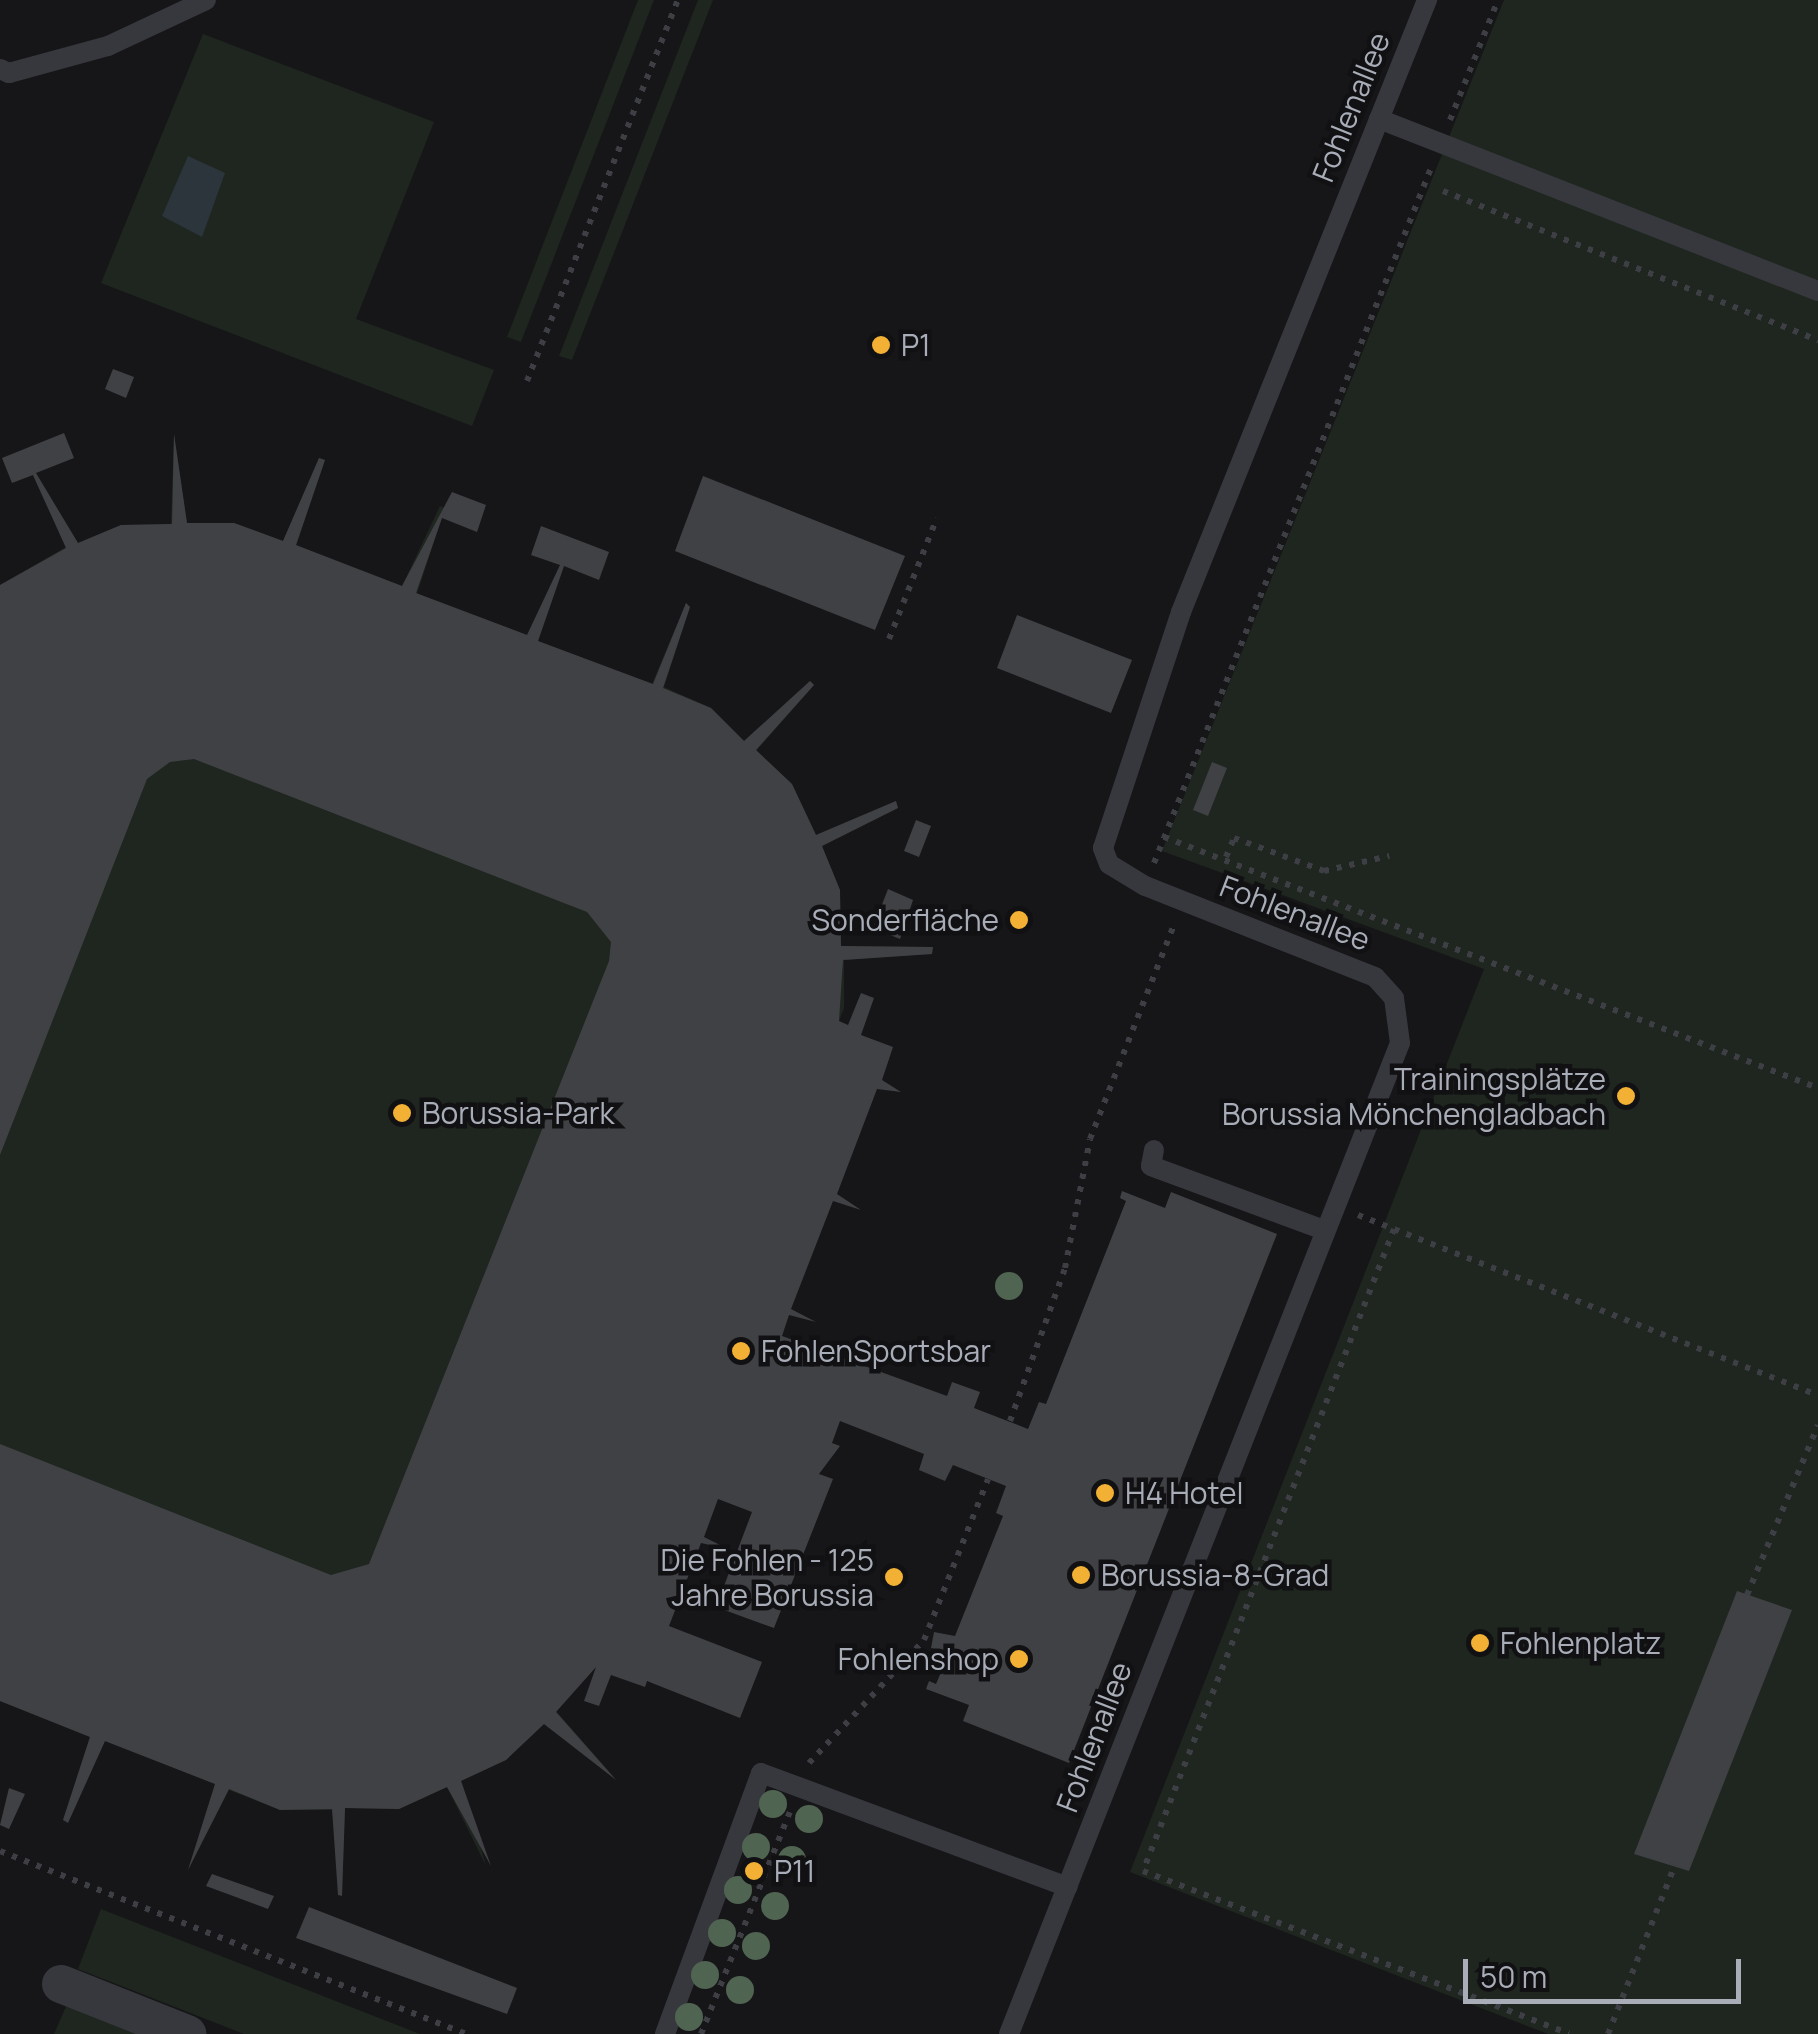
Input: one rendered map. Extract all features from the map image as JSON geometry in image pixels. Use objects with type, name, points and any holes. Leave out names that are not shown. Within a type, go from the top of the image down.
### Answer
[{"type":"street","points":[[61,1984],[187,2034]]},
{"type":"lane","points":[[0,69],[9,73],[108,46],[206,0]]},
{"type":"lane","name":"Fohlenallee","points":[[1009,2034],[1400,1042],[1394,998],[1375,976],[1145,886],[1109,864],[1097,846],[1181,612],[1427,0]]},
{"type":"lane","points":[[1379,118],[1818,291]]},
{"type":"lane","points":[[1154,1150],[1151,1166],[1324,1230]]},
{"type":"lane","points":[[665,2034],[761,1773],[1067,1887]]},
{"type":"path","points":[[527,381],[678,0]]},
{"type":"path","points":[[1145,886],[1498,0]]},
{"type":"path","points":[[1443,192],[1818,340]]},
{"type":"path","points":[[889,639],[938,518]]},
{"type":"path","points":[[1164,837],[1818,1088]]},
{"type":"path","points":[[1226,858],[1234,838],[1324,871],[1389,856]]},
{"type":"path","points":[[1010,1421],[1065,1268],[1090,1139],[1183,902]]},
{"type":"path","points":[[1385,1225],[1814,1394]]},
{"type":"path","points":[[1394,1228],[1143,1870],[1569,2034]]},
{"type":"path","points":[[1746,1595],[1818,1424]]},
{"type":"path","points":[[701,2034],[810,1760],[926,1640],[988,1479]]},
{"type":"path","points":[[0,1852],[466,2034]]},
{"type":"path","points":[[1608,2034],[1674,1866]]},
{"type":"shaded area","points":[[638,0],[654,0],[521,342],[507,337]]},
{"type":"shaded area","points":[[698,0],[713,0],[572,360],[559,356]]},
{"type":"shaded area","name":"Trainingsplätze Borussia Mönchengladbach","points":[[1504,0],[1818,0],[1818,2034],[1548,2034],[1130,1872],[1484,969],[1162,851]]},
{"type":"shaded area","points":[[203,34],[434,122],[356,319],[494,370],[472,426],[101,283]]},
{"type":"shaded area","points":[[188,156],[225,173],[202,237],[162,216]]},
{"type":"shaded area","name":"Borussia-Park","points":[[174,434],[187,523],[234,523],[283,541],[319,458],[325,460],[296,546],[402,586],[440,506],[445,508],[417,594],[527,635],[567,557],[538,641],[652,684],[686,603],[690,607],[664,687],[711,708],[744,741],[810,681],[814,685],[756,751],[792,784],[816,835],[896,801],[898,808],[822,846],[840,890],[841,946],[933,947],[932,954],[844,960],[844,1008],[596,1667],[556,1711],[614,1777],[544,1724],[506,1760],[461,1780],[486,1866],[447,1787],[399,1809],[345,1808],[342,1896],[332,1810],[280,1810],[229,1790],[188,1870],[215,1784],[105,1741],[63,1820],[90,1737],[0,1701],[0,585],[66,547],[28,465],[78,543],[121,525],[171,524]]},
{"type":"shaded area","points":[[101,1909],[420,2034],[244,2034],[78,1969]]},
{"type":"shaded area","points":[[67,2004],[144,2034],[54,2034]]},
{"type":"building","points":[[113,369],[134,377],[126,398],[105,389]]},
{"type":"building","name":"Borussia-Park","points":[[64,433],[74,458],[36,473],[78,543],[121,525],[172,524],[174,434],[187,523],[234,523],[283,541],[319,458],[325,460],[296,545],[402,586],[452,492],[486,505],[477,532],[442,518],[416,593],[527,635],[560,565],[531,555],[541,526],[609,552],[599,580],[564,566],[538,641],[653,684],[686,603],[690,607],[663,688],[711,708],[744,741],[810,681],[814,685],[756,750],[792,784],[816,835],[896,801],[898,808],[822,846],[840,890],[841,946],[933,947],[932,954],[843,960],[839,1021],[848,1025],[861,993],[874,998],[861,1035],[893,1047],[882,1080],[901,1092],[877,1089],[837,1194],[861,1210],[833,1201],[791,1309],[816,1322],[789,1315],[782,1336],[947,1396],[952,1382],[980,1392],[974,1408],[1028,1429],[1039,1402],[1046,1404],[1126,1201],[1120,1198],[1122,1191],[1165,1208],[1171,1192],[1277,1234],[1069,1763],[963,1721],[969,1705],[926,1689],[929,1681],[936,1684],[950,1651],[931,1648],[934,1632],[955,1636],[1003,1516],[996,1513],[1006,1486],[953,1465],[945,1481],[919,1470],[924,1454],[840,1421],[832,1443],[840,1446],[819,1474],[833,1479],[774,1628],[716,1607],[752,1512],[718,1499],[704,1537],[728,1549],[701,1543],[669,1626],[762,1662],[740,1718],[647,1681],[645,1687],[611,1675],[599,1706],[584,1701],[596,1667],[556,1712],[616,1780],[544,1724],[506,1760],[461,1781],[491,1866],[447,1787],[399,1809],[345,1808],[342,1896],[338,1895],[332,1809],[280,1810],[229,1789],[188,1870],[215,1784],[105,1741],[68,1823],[63,1820],[90,1737],[0,1701],[0,1444],[331,1575],[369,1564],[609,961],[611,942],[587,912],[194,759],[170,762],[147,779],[0,1155],[0,585],[66,548],[33,475],[12,483],[2,458]]},
{"type":"building","points":[[703,476],[905,556],[875,630],[675,551]]},
{"type":"building","points":[[1017,615],[1132,660],[1111,713],[997,668]]},
{"type":"building","points":[[1212,762],[1227,768],[1208,816],[1193,810]]},
{"type":"building","points":[[916,820],[931,826],[919,857],[904,851]]},
{"type":"building","points":[[888,889],[913,900],[900,939],[873,928]]},
{"type":"building","points":[[1737,1591],[1792,1610],[1689,1871],[1634,1854]]},
{"type":"building","points":[[9,1788],[25,1794],[9,1829],[0,1825]]},
{"type":"building","points":[[212,1874],[274,1896],[268,1909],[206,1886]]},
{"type":"building","points":[[309,1907],[517,1988],[507,2014],[296,1938]]},
{"type":"place","name":"P1","points":[[881,345]]},
{"type":"place","name":"Sonderfläche","points":[[1019,920]]},
{"type":"place","name":"Trainingsplätze Borussia Mönchengladbach","points":[[1626,1096]]},
{"type":"place","name":"Borussia-Park","points":[[402,1113]]},
{"type":"place","name":"FohlenSportsbar","points":[[741,1351]]},
{"type":"place","name":"H4 Hotel","points":[[1105,1493]]},
{"type":"place","name":"Borussia-8-Grad","points":[[1081,1575]]},
{"type":"place","name":"Die Fohlen - 125 Jahre Borussia","points":[[894,1577]]},
{"type":"place","name":"Fohlenplatz","points":[[1480,1643]]},
{"type":"place","name":"Fohlenshop","points":[[1019,1659]]},
{"type":"place","name":"P11","points":[[754,1871]]}]
